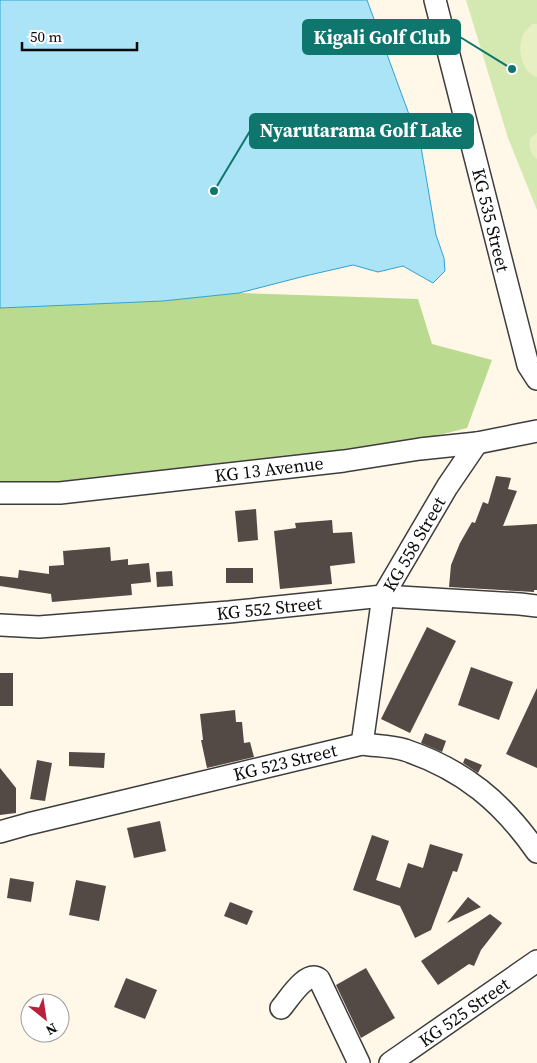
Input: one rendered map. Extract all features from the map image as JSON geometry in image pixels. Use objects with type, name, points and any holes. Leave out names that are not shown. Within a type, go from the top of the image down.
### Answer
[{"type":"street","name":"KG 535 Street","points":[[435,0],[528,365],[537,379]]},
{"type":"street","name":"KG 13 Avenue","points":[[0,493],[60,493],[344,461],[420,449],[477,443],[537,431]]},
{"type":"street","name":"KG 558 Street","points":[[362,744],[384,596],[447,487],[477,443]]},
{"type":"street","name":"KG 552 Street","points":[[0,625],[39,627],[229,612],[384,596],[537,606]]},
{"type":"street","name":"KG 523 Street","points":[[0,832],[362,744],[403,750],[442,766],[473,783],[520,828],[537,852]]},
{"type":"street","name":"KG 525 Street","points":[[390,1063],[537,961]]},
{"type":"street","points":[[281,1008],[304,980],[310,976],[319,978],[359,1063]]},
{"type":"green space","points":[[466,0],[537,0],[537,210],[508,138]]},
{"type":"green space","points":[[532,24],[537,24],[537,77],[527,70],[520,52],[524,33]]},
{"type":"green space","points":[[537,133],[537,159],[530,150],[530,138]]},
{"type":"green space","points":[[239,293],[418,299],[432,344],[492,360],[467,428],[360,455],[22,487],[0,483],[0,308],[163,301]]},
{"type":"water","points":[[0,0],[367,0],[421,147],[436,235],[444,258],[445,271],[433,283],[403,266],[378,272],[353,265],[239,293],[163,301],[0,308]]},
{"type":"building","points":[[496,476],[511,478],[508,489],[517,491],[503,526],[537,524],[537,590],[534,590],[534,592],[449,587],[451,565],[460,543],[472,522],[475,523],[483,502],[488,504]]},
{"type":"building","points":[[256,509],[258,540],[238,542],[235,511]]},
{"type":"building","points":[[332,520],[333,533],[352,532],[355,563],[330,566],[332,584],[280,589],[274,531],[296,528],[295,523]]},
{"type":"building","points":[[110,547],[111,561],[128,559],[128,565],[149,563],[151,582],[131,584],[132,595],[52,602],[51,594],[0,586],[0,576],[18,578],[19,570],[49,574],[49,566],[64,565],[63,551]]},
{"type":"building","points":[[226,568],[253,568],[253,583],[226,583]]},
{"type":"building","points":[[172,571],[173,586],[157,587],[156,572]]},
{"type":"building","points":[[427,627],[456,641],[410,733],[381,719]]},
{"type":"building","points":[[471,667],[513,682],[499,720],[458,705]]},
{"type":"building","points":[[0,673],[13,673],[13,706],[0,706]]},
{"type":"building","points":[[537,688],[537,768],[506,754]]},
{"type":"building","points":[[235,710],[236,722],[242,722],[244,743],[250,742],[254,757],[207,768],[201,740],[203,740],[200,714]]},
{"type":"building","points":[[425,733],[446,741],[442,752],[421,743]]},
{"type":"building","points":[[69,752],[105,753],[104,768],[69,766]]},
{"type":"building","points":[[465,758],[482,765],[478,773],[463,763]]},
{"type":"building","points":[[37,760],[52,763],[45,801],[30,799]]},
{"type":"building","points":[[0,768],[16,788],[16,813],[0,815]]},
{"type":"building","points":[[160,821],[166,851],[134,858],[127,828]]},
{"type":"building","points":[[372,835],[389,841],[376,880],[400,888],[408,863],[423,868],[430,844],[463,854],[457,872],[453,871],[431,930],[415,938],[400,906],[353,890]]},
{"type":"building","points":[[10,878],[34,882],[31,902],[7,898]]},
{"type":"building","points":[[76,880],[106,886],[99,921],[69,915]]},
{"type":"building","points":[[468,897],[481,907],[447,923]]},
{"type":"building","points":[[230,902],[253,911],[247,925],[224,916]]},
{"type":"building","points":[[490,914],[502,923],[481,950],[474,966],[469,964],[438,985],[421,961]]},
{"type":"building","points":[[366,968],[395,1018],[361,1038],[336,985]]},
{"type":"building","points":[[126,978],[157,990],[145,1019],[114,1007]]},
{"type":"place","name":"Kigali Golf Club","points":[[512,69]]},
{"type":"place","name":"Nyarutarama Golf Lake","points":[[214,191]]}]
